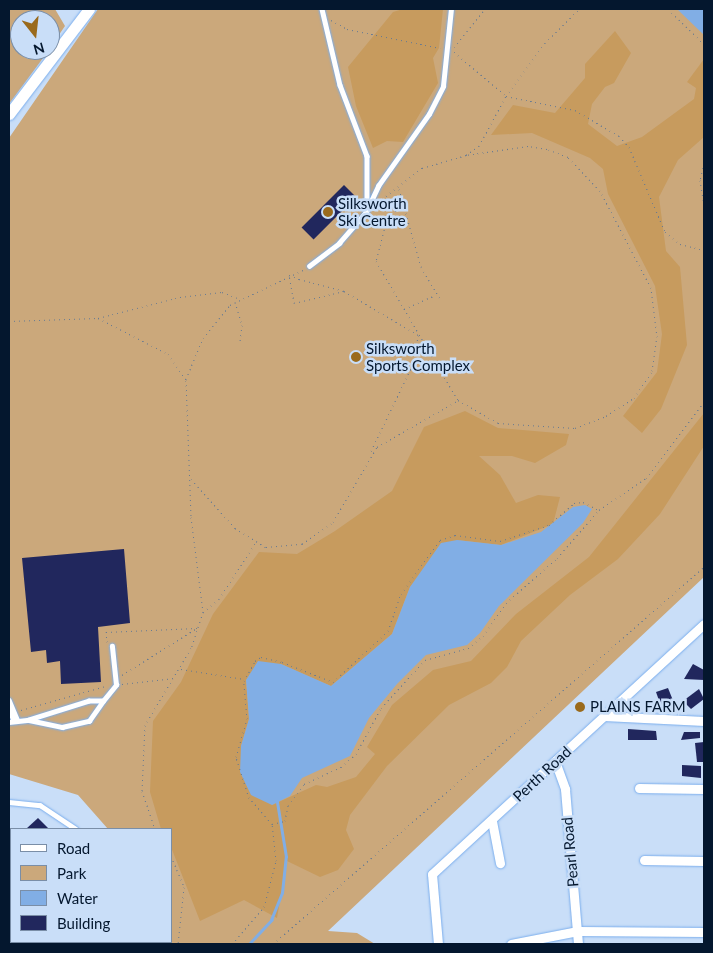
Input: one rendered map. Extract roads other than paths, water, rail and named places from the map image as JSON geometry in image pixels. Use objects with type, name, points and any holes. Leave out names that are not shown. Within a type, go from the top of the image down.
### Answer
[{"type":"street","points":[[9,114],[89,9]]},
{"type":"street","name":"Perth Road","points":[[438,944],[432,874],[492,821],[704,624]]},
{"type":"street","points":[[604,716],[704,721]]},
{"type":"street","name":"Pearl Road","points":[[555,761],[565,789],[578,944]]},
{"type":"street","points":[[639,788],[704,789]]},
{"type":"street","points":[[492,821],[500,863]]},
{"type":"street","points":[[644,860],[704,861]]},
{"type":"street","points":[[511,944],[578,931],[704,932]]},
{"type":"lane","points":[[322,9],[325,15],[340,85],[367,156],[371,189],[366,212]]},
{"type":"lane","points":[[309,266],[339,243],[366,212],[378,186],[429,114],[443,86],[451,9]]},
{"type":"lane","points":[[29,720],[62,728],[89,721],[116,682],[112,646]]},
{"type":"lane","points":[[9,700],[16,712],[13,721]]},
{"type":"lane","points":[[13,721],[29,720],[103,701]]},
{"type":"lane","points":[[9,709],[13,721]]},
{"type":"lane","points":[[9,802],[40,805],[74,828]]},
{"type":"water","points":[[677,9],[704,9],[704,35]]},
{"type":"water","points":[[585,505],[592,509],[583,523],[499,606],[480,633],[467,645],[426,655],[397,684],[369,718],[350,756],[302,778],[290,796],[272,805],[251,795],[240,772],[241,746],[249,719],[246,680],[258,661],[281,664],[331,686],[392,634],[410,587],[441,543],[457,540],[501,545],[541,532],[573,507]]},
{"type":"waterway","points":[[249,944],[271,920],[282,893],[286,857],[277,802]]},
{"type":"place","name":"Silksworth Ski Centre","points":[[328,212]]},
{"type":"place","name":"Silksworth Sports Complex","points":[[356,357]]},
{"type":"place","name":"PLAINS FARM","points":[[580,707]]}]
